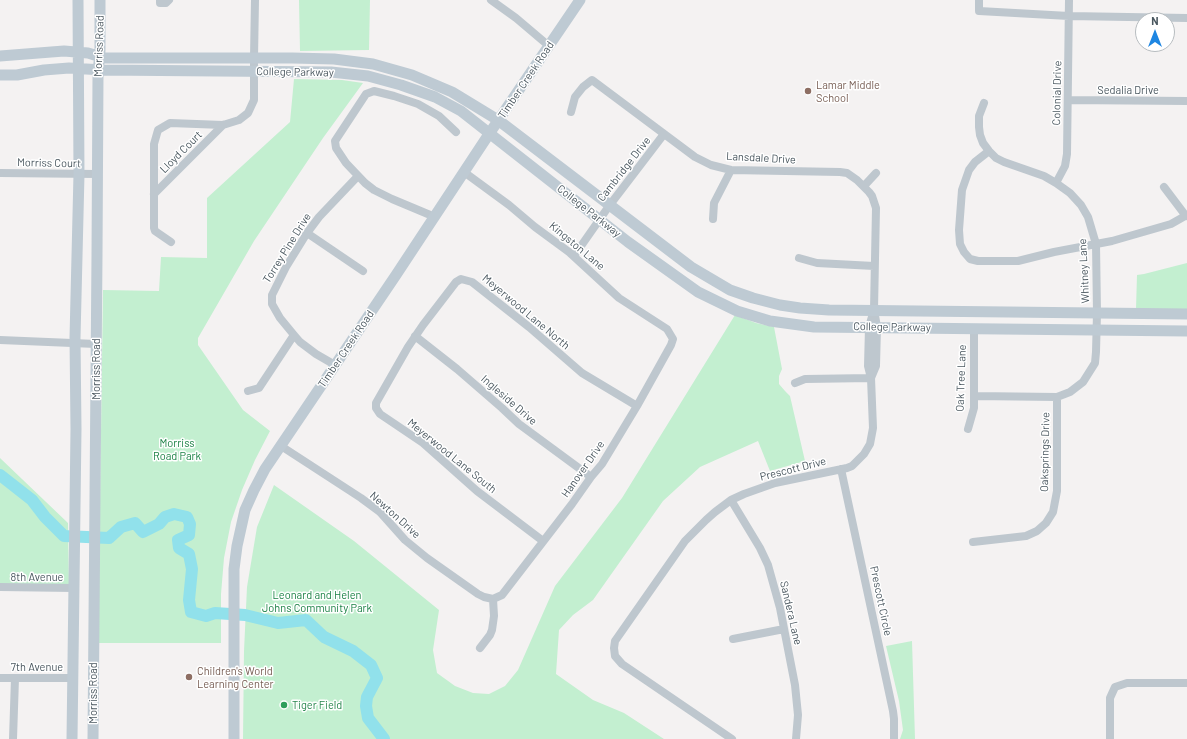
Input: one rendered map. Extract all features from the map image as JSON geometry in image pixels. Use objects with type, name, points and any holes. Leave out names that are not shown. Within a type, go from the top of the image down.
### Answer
[{"type":"main road","name":"Morriss Road","points":[[72,739],[79,174],[78,0]]},
{"type":"main road","name":"Morriss Road","points":[[93,739],[97,174],[100,0]]},
{"type":"main road","name":"Timber Creek Road","points":[[234,739],[235,560],[245,510],[254,490],[265,468],[580,0]]},
{"type":"main road","name":"College Parkway","points":[[0,56],[51,51],[88,52],[104,58],[334,59],[379,66],[412,74],[452,92],[498,120],[691,267],[730,290],[764,301],[800,308],[1187,314]]},
{"type":"main road","name":"College Parkway","points":[[0,75],[57,68],[331,72],[368,76],[401,85],[435,97],[461,111],[639,250],[698,292],[737,311],[770,320],[797,325],[814,326],[1187,331]]},
{"type":"street","points":[[160,0],[160,3],[166,3],[169,0]]},
{"type":"street","name":"Lloyd Court","points":[[171,242],[154,230],[153,222],[154,144],[158,130],[170,123],[223,125],[239,120],[248,113],[254,100],[255,0]]},
{"type":"street","points":[[491,0],[516,18],[549,46]]},
{"type":"street","points":[[979,0],[979,11],[1069,16],[1187,18]]},
{"type":"street","name":"Colonial Drive","points":[[1056,183],[1065,166],[1067,154],[1069,0]]},
{"type":"street","name":"Lansdale Drive","points":[[571,112],[576,97],[582,87],[592,80],[696,157],[711,164],[731,170],[847,173],[870,192],[876,208],[874,310]]},
{"type":"street","points":[[434,217],[374,190],[346,163],[336,148],[336,141],[366,94],[374,91],[418,104],[439,116],[456,132]]},
{"type":"street","name":"Sedalia Drive","points":[[1068,100],[1187,101]]},
{"type":"street","points":[[984,103],[979,116],[979,127],[983,143],[988,152],[975,162],[969,170],[962,190],[959,230],[960,244],[970,259],[978,261],[1018,261],[1054,252],[1112,241],[1171,224],[1187,215],[1164,187]]},
{"type":"street","name":"Lloyd Court","points":[[154,194],[223,125]]},
{"type":"street","name":"Cambridge Drive","points":[[574,256],[609,206],[664,134]]},
{"type":"street","name":"Whitney Lane","points":[[974,396],[1057,397],[1070,392],[1084,382],[1095,363],[1096,352],[1096,244],[1088,217],[1081,205],[1070,193],[1056,183],[1044,176],[1004,162],[988,152]]},
{"type":"street","points":[[713,219],[714,203],[731,170]]},
{"type":"street","name":"Kingston Lane","points":[[464,172],[574,256],[620,298],[667,329],[673,339]]},
{"type":"street","name":"Morriss Court","points":[[0,173],[97,174]]},
{"type":"street","points":[[864,186],[876,173]]},
{"type":"street","name":"Torrey Pine Drive","points":[[335,365],[316,354],[300,342],[280,318],[272,304],[272,295],[286,267],[307,233],[319,217],[358,176]]},
{"type":"street","points":[[307,233],[363,271]]},
{"type":"street","points":[[799,258],[818,264],[874,266]]},
{"type":"street","name":"Meyerwood Lane North","points":[[415,336],[456,282],[461,279],[472,282],[529,326],[582,373],[637,406]]},
{"type":"street","name":"Prescott Drive","points":[[732,739],[620,661],[615,656],[615,641],[685,541],[706,520],[731,500],[775,483],[852,466],[864,454],[870,444],[873,428],[871,378],[868,366],[874,310]]},
{"type":"street","name":"Oak Tree Lane","points":[[968,429],[974,408],[974,328]]},
{"type":"street","points":[[248,391],[259,388],[294,335]]},
{"type":"street","name":"Ingleside Drive","points":[[415,336],[456,369],[519,424],[591,477]]},
{"type":"street","name":"Meyerwood Lane South","points":[[415,336],[376,403],[376,408],[380,414],[423,443],[477,491],[544,541]]},
{"type":"street","name":"Hanover Drive","points":[[493,599],[502,595],[602,464],[637,406],[673,339]]},
{"type":"street","points":[[0,340],[96,344]]},
{"type":"street","points":[[795,383],[805,379],[871,378]]},
{"type":"street","name":"Oaksprings Drive","points":[[973,542],[1026,536],[1037,531],[1046,523],[1053,512],[1057,491],[1057,397]]},
{"type":"street","name":"Newton Drive","points":[[281,446],[380,512],[405,540],[427,558],[478,594],[493,599]]},
{"type":"street","name":"Prescott Circle","points":[[841,469],[893,711],[894,739]]},
{"type":"street","name":"Sandera Lane","points":[[731,500],[760,548],[768,565],[784,629],[795,685],[798,715],[796,739]]},
{"type":"street","name":"8th Avenue","points":[[0,587],[74,588]]},
{"type":"street","points":[[480,648],[492,630],[494,616],[493,599]]},
{"type":"street","points":[[733,639],[784,629]]},
{"type":"street","name":"7th Avenue","points":[[0,678],[73,678]]},
{"type":"street","points":[[13,739],[15,678]]},
{"type":"street","points":[[1110,739],[1110,698],[1115,688],[1127,683],[1187,683]]},
{"type":"green space","points":[[299,0],[370,0],[369,50],[300,51]]},
{"type":"green space","name":"Morriss Road Park","points":[[294,79],[342,80],[363,83],[323,138],[254,241],[198,338],[198,345],[243,410],[270,431],[242,490],[231,522],[224,558],[221,594],[221,643],[98,643],[103,290],[159,291],[161,257],[207,258],[207,198],[290,122]]},
{"type":"green space","points":[[1187,263],[1187,310],[1136,309],[1137,275]]},
{"type":"green space","name":"Leonard and Helen Johns Community Park","points":[[735,315],[756,323],[774,327],[782,369],[779,376],[779,384],[790,396],[805,461],[770,471],[758,441],[700,467],[663,501],[593,600],[573,615],[559,630],[556,674],[593,700],[624,713],[664,739],[243,739],[244,651],[247,587],[257,527],[274,485],[354,541],[439,610],[433,650],[437,673],[455,686],[473,693],[489,694],[505,686],[518,670],[555,586],[622,498]]},
{"type":"green space","points":[[0,458],[68,523],[69,585],[0,585]]},
{"type":"green space","points":[[912,641],[915,739],[900,739],[903,730],[899,701],[886,646]]},
{"type":"waterway","points":[[0,475],[32,500],[45,517],[64,536],[109,538],[121,527],[135,523],[143,532],[159,524],[165,517],[174,514],[187,517],[190,524],[189,535],[178,540],[179,548],[189,554],[192,569],[189,600],[191,612],[206,616],[215,613],[245,615],[278,623],[306,620],[324,637],[353,651],[371,665],[377,678],[367,697],[366,706],[368,718],[384,739]]},
{"type":"place","name":"Lamar Middle School","points":[[808,91]]},
{"type":"place","name":"Children's World Learning Center","points":[[189,677]]},
{"type":"place","name":"Tiger Field","points":[[284,705]]}]
